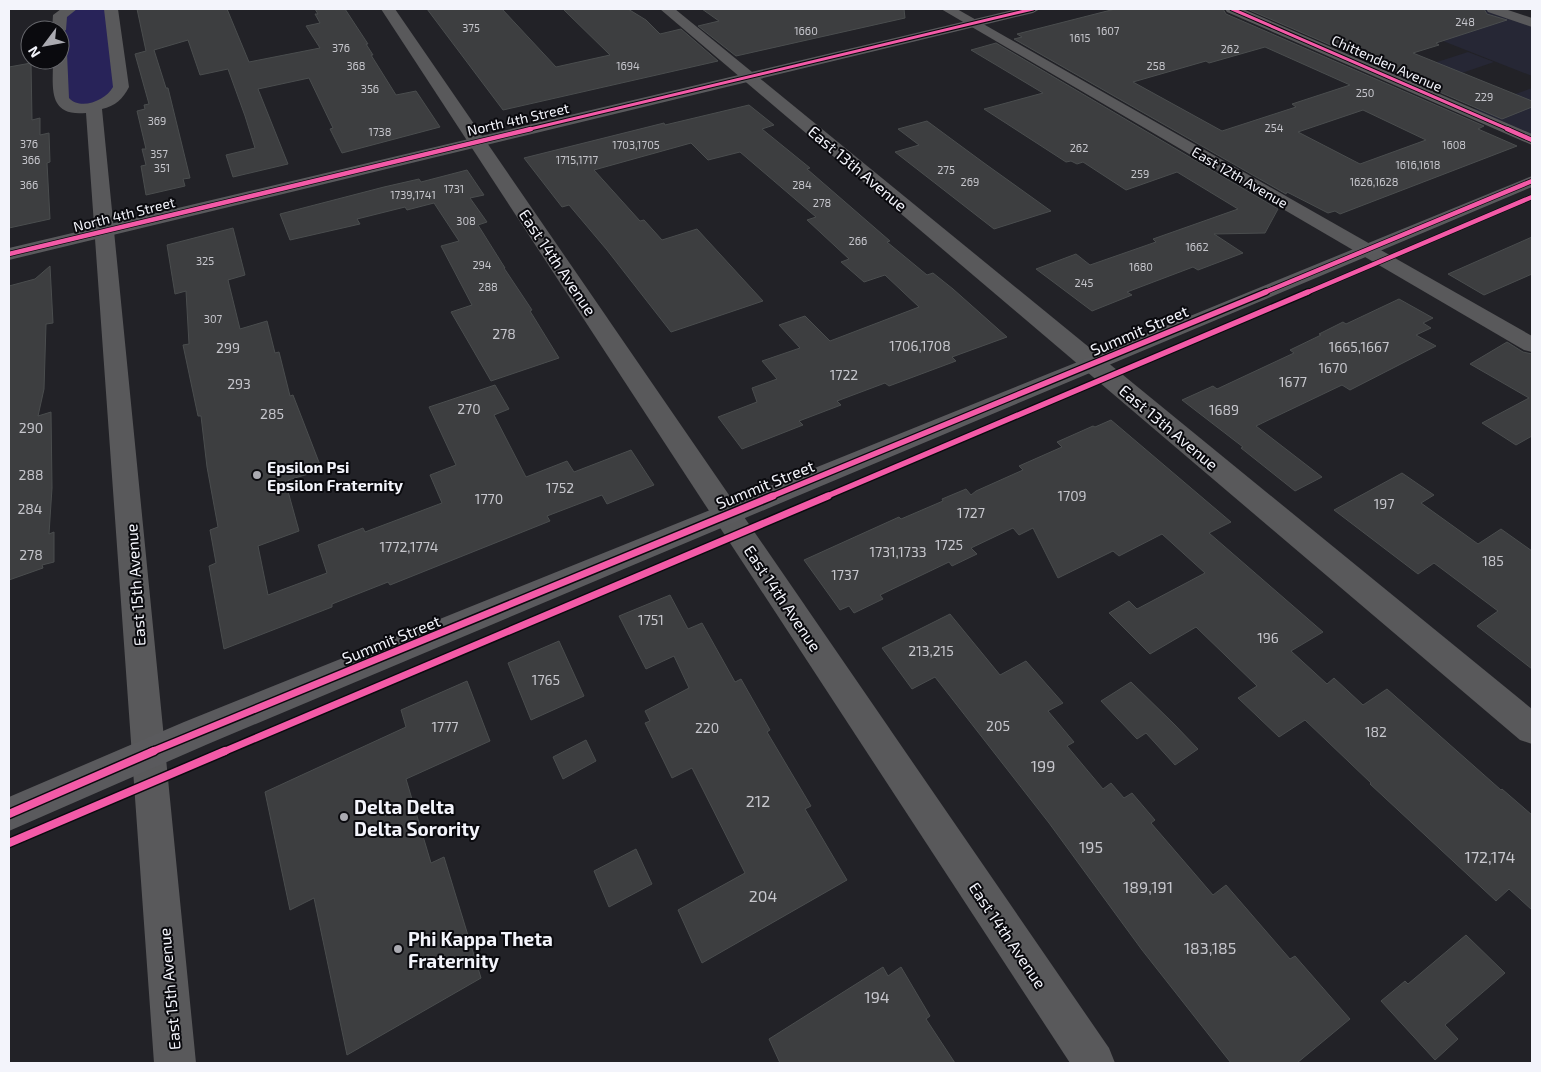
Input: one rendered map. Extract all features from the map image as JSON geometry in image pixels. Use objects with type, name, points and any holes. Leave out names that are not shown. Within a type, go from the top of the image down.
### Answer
[{"type":"main road","name":"North 4th Street","points":[[9,254],[1033,9]]},
{"type":"main road","name":"Summit Street","points":[[9,814],[149,753],[1094,364],[1532,181]]},
{"type":"street","points":[[60,20],[60,15],[70,9]]},
{"type":"street","points":[[60,70],[61,98],[67,106],[77,108],[94,107],[116,97],[121,87],[111,9]]},
{"type":"street","name":"East 14th Avenue","points":[[388,9],[1094,1063]]},
{"type":"street","name":"East 13th Avenue","points":[[667,9],[1532,729]]},
{"type":"street","name":"East 12th Avenue","points":[[948,9],[1532,345]]},
{"type":"street","name":"Chittenden Avenue","points":[[1232,9],[1532,140]]},
{"type":"street","points":[[1493,9],[1532,23]]},
{"type":"street","name":"East 15th Avenue","points":[[94,107],[175,1063]]},
{"type":"shaded area","points":[[70,9],[111,9],[121,87],[109,102],[67,106],[62,70],[70,70],[70,20],[63,20],[65,11]]},
{"type":"shaded area","points":[[1362,9],[1490,9],[1532,24],[1532,76]]},
{"type":"shaded area","points":[[1468,52],[1494,62],[1424,86],[1397,75]]},
{"type":"shaded area","points":[[1532,88],[1532,143],[1463,113]]},
{"type":"building","points":[[137,9],[227,9],[249,62],[320,48],[306,26],[320,23],[315,14],[318,14],[315,9],[345,9],[368,44],[366,44],[373,55],[371,55],[396,95],[416,91],[440,127],[342,153],[330,129],[333,128],[309,78],[258,89],[288,164],[233,177],[226,155],[255,148],[245,116],[228,69],[200,75],[188,40],[154,50],[166,88],[168,88],[190,178],[183,179],[185,186],[146,195],[141,166],[146,165],[142,149],[146,149],[137,111],[145,109],[144,105],[149,104],[135,54],[146,51]]},
{"type":"building","points":[[427,9],[502,9],[556,67],[610,55],[563,9],[628,9],[646,20],[660,34],[681,29],[718,61],[503,110]]},
{"type":"building","points":[[702,9],[904,9],[905,18],[736,56],[698,26],[719,21]]},
{"type":"building","points":[[1115,9],[1223,9],[1226,14],[1484,126],[1478,129],[1517,146],[1340,214],[1335,211],[1328,213],[1287,192],[1286,194],[1014,39],[1022,37],[1017,34]],"holes":[[[1265,47],[1350,85],[1292,104],[1296,107],[1222,131],[1133,82],[1206,61],[1209,63]],[[1363,110],[1426,140],[1360,164],[1298,132]]]},
{"type":"building","points":[[1247,9],[1484,9],[1487,14],[1507,20],[1436,43],[1439,45],[1413,53],[1532,101],[1532,107],[1502,119]]},
{"type":"building","points":[[996,43],[1278,209],[1265,233],[1214,234],[1243,253],[1198,270],[1193,267],[1127,292],[1132,295],[1092,311],[1036,269],[1076,254],[1090,265],[1156,242],[1153,239],[1238,209],[1177,172],[1126,190],[1083,162],[1077,164],[1071,161],[1066,162],[984,109],[1043,93],[971,50]]},
{"type":"building","points":[[20,65],[20,70],[31,70],[32,120],[40,118],[40,135],[49,133],[50,162],[47,163],[50,219],[9,228],[9,67]]},
{"type":"building","points":[[749,105],[774,125],[762,129],[810,168],[807,169],[890,241],[887,242],[927,275],[933,273],[1007,337],[952,357],[956,361],[889,386],[885,383],[837,401],[841,405],[799,421],[803,425],[742,449],[718,417],[757,402],[752,388],[777,379],[762,361],[800,348],[779,325],[805,316],[830,341],[919,307],[885,275],[864,282],[841,262],[849,259],[807,220],[816,217],[740,152],[708,160],[691,143],[594,170],[640,221],[644,220],[662,240],[697,229],[763,301],[671,332],[569,205],[562,207],[524,158],[664,123],[665,125]]},
{"type":"building","points":[[927,121],[1051,211],[994,229],[895,152],[919,145],[898,129]]},
{"type":"building","points":[[467,170],[484,195],[470,198],[487,222],[478,225],[532,310],[530,311],[559,358],[491,381],[451,312],[472,305],[441,246],[459,241],[434,203],[407,210],[405,207],[357,219],[360,224],[290,240],[280,214],[384,187],[419,179],[421,182]]},
{"type":"building","points":[[233,228],[245,275],[228,280],[240,329],[267,321],[275,353],[279,352],[290,396],[293,395],[322,470],[288,480],[289,482],[286,484],[299,531],[258,546],[268,595],[327,573],[318,545],[363,528],[365,532],[442,503],[430,475],[456,465],[429,407],[495,385],[509,409],[494,415],[526,477],[567,461],[574,472],[631,450],[654,485],[607,504],[602,495],[547,516],[550,521],[390,585],[388,582],[332,604],[332,607],[224,649],[209,566],[216,563],[210,530],[218,527],[207,467],[201,416],[198,416],[183,345],[189,344],[186,291],[175,294],[167,245]]},
{"type":"building","points":[[1532,237],[1532,274],[1484,295],[1448,274]]},
{"type":"building","points":[[50,266],[53,323],[46,324],[44,389],[38,416],[51,412],[52,488],[49,534],[54,532],[54,562],[42,565],[43,568],[9,580],[9,286],[35,279]]},
{"type":"building","points":[[1399,299],[1433,318],[1423,323],[1431,328],[1416,335],[1436,346],[1350,390],[1342,385],[1256,426],[1322,477],[1295,491],[1241,448],[1243,447],[1182,400],[1213,386],[1217,389],[1294,353],[1290,350],[1343,322],[1346,324]]},
{"type":"building","points":[[1507,342],[1523,352],[1532,354],[1532,436],[1516,445],[1482,423],[1529,398],[1470,364]]},
{"type":"building","points":[[1111,420],[1231,522],[1209,533],[1323,632],[1291,651],[1327,684],[1334,678],[1363,705],[1387,689],[1532,815],[1532,910],[1509,889],[1496,901],[1370,784],[1305,720],[1279,737],[1238,698],[1257,686],[1196,627],[1150,654],[1109,613],[1129,601],[1137,609],[1205,573],[1162,534],[1119,556],[1113,551],[1058,578],[1033,528],[1019,535],[1013,528],[971,548],[977,554],[952,566],[949,562],[880,595],[883,599],[854,613],[849,606],[840,610],[804,560],[899,517],[901,519],[943,501],[942,499],[966,489],[971,495],[1023,470],[1019,466],[1062,447],[1057,442]]},
{"type":"building","points":[[1402,473],[1434,495],[1421,503],[1478,544],[1501,529],[1532,551],[1532,669],[1477,626],[1498,611],[1434,563],[1418,574],[1334,510]]},
{"type":"building","points":[[670,595],[688,629],[702,623],[735,682],[741,679],[770,730],[767,732],[811,806],[805,809],[847,880],[702,963],[678,910],[745,873],[692,768],[672,778],[645,723],[650,721],[645,711],[689,688],[674,656],[646,669],[619,616]]},
{"type":"building","points":[[950,614],[1000,675],[1026,661],[1063,703],[1048,711],[1074,742],[1067,746],[1103,789],[1111,783],[1124,798],[1132,793],[1155,820],[1151,823],[1213,895],[1226,885],[1290,959],[1295,956],[1350,1019],[1297,1063],[1231,1063],[1142,950],[1049,823],[935,677],[912,689],[882,648]]},
{"type":"building","points":[[559,641],[584,696],[531,720],[508,663]]},
{"type":"building","points":[[467,681],[490,741],[406,779],[431,863],[444,857],[481,978],[347,1055],[314,898],[290,910],[265,792],[406,727],[401,710]]},
{"type":"building","points":[[1131,682],[1198,749],[1175,765],[1146,733],[1137,739],[1101,701]]},
{"type":"building","points":[[586,740],[596,761],[563,779],[553,757]]},
{"type":"building","points":[[636,849],[652,884],[609,907],[594,871]]},
{"type":"building","points":[[1466,935],[1505,973],[1445,1025],[1458,1039],[1435,1060],[1381,1001],[1405,981],[1408,984]]},
{"type":"building","points":[[883,967],[888,976],[901,967],[930,1016],[926,1019],[955,1063],[780,1063],[769,1039]]},
{"type":"cycle path","points":[[9,254],[1033,9]]},
{"type":"cycle path","points":[[1232,9],[1532,140]]},
{"type":"cycle path","points":[[9,814],[196,733],[1532,181]]},
{"type":"cycle path","points":[[9,843],[1532,197]]},
{"type":"place","name":"Epsilon Psi Epsilon Fraternity","points":[[257,475]]},
{"type":"place","name":"Delta Delta Delta Sorority","points":[[344,817]]},
{"type":"place","name":"Phi Kappa Theta Fraternity","points":[[398,949]]}]
